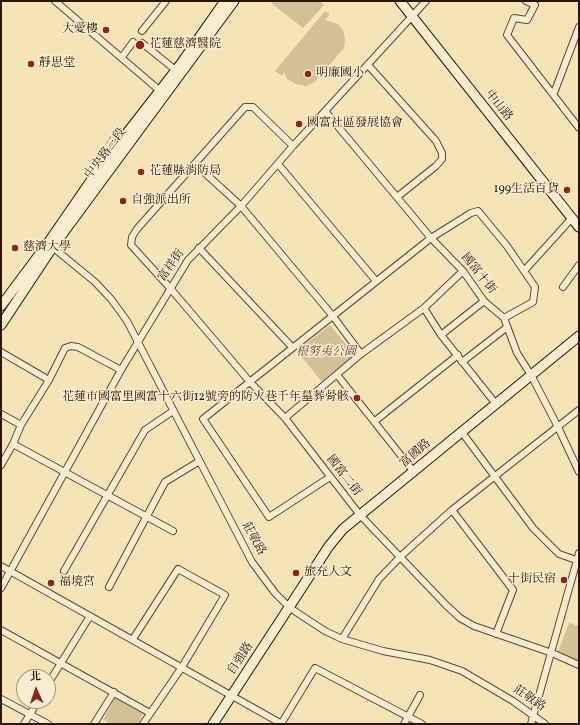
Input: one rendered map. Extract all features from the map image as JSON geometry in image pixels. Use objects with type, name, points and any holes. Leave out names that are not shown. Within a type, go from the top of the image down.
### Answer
[{"type":"street","points":[[55,1],[159,90]]},
{"type":"street","points":[[142,31],[166,1]]},
{"type":"street","name":"中山路","points":[[400,1],[579,227]]},
{"type":"street","name":"富祥街","points":[[1,588],[64,471],[121,370],[188,260],[241,206],[293,146],[426,1]]},
{"type":"street","points":[[526,1],[535,4],[527,20],[514,18],[507,35],[554,93],[579,128]]},
{"type":"street","name":"中央路三段","points":[[1,306],[50,246],[230,2]]},
{"type":"street","points":[[554,93],[579,27]]},
{"type":"street","points":[[122,57],[133,42]]},
{"type":"street","points":[[142,43],[178,72]]},
{"type":"street","points":[[368,65],[436,141],[442,153],[442,159],[436,166],[397,197]]},
{"type":"street","name":"中央路三段","points":[[1,325],[99,169],[159,90],[178,72]]},
{"type":"street","points":[[293,146],[253,107],[249,106],[245,107],[195,164],[241,206],[332,315],[361,354]]},
{"type":"street","name":"國富十街","points":[[326,111],[432,238],[463,271],[484,301],[504,318]]},
{"type":"street","name":"國富二街","points":[[195,164],[137,229],[132,237],[131,245],[170,288],[250,382],[285,418],[360,515],[460,618],[474,626],[552,653],[579,665]]},
{"type":"street","points":[[278,164],[376,281]]},
{"type":"street","points":[[330,477],[268,517],[203,419],[332,315],[432,238],[471,213],[478,211],[507,246],[535,287],[533,302],[504,318],[506,328],[516,353],[531,375],[579,472]]},
{"type":"street","points":[[524,271],[572,218]]},
{"type":"street","name":"莊敬路","points":[[50,246],[95,282],[111,299],[127,321],[198,462],[252,562],[275,593],[290,608],[325,631],[342,639],[383,651],[430,660],[462,671],[545,724]]},
{"type":"street","points":[[199,248],[292,347]]},
{"type":"street","points":[[563,287],[579,265]]},
{"type":"street","points":[[285,418],[338,376],[361,354],[424,308],[463,271]]},
{"type":"street","points":[[441,335],[484,301]]},
{"type":"street","points":[[424,308],[441,335],[496,404]]},
{"type":"street","points":[[462,362],[506,328]]},
{"type":"street","name":"富國路","points":[[290,608],[329,546],[343,529],[579,336]]},
{"type":"street","points":[[1,465],[13,444],[21,425],[49,380],[66,348],[71,346],[78,348],[121,370]]},
{"type":"street","points":[[1,352],[49,380]]},
{"type":"street","points":[[375,421],[458,355]]},
{"type":"street","points":[[338,376],[414,472]]},
{"type":"street","points":[[342,639],[379,579],[401,556],[452,510],[579,410]]},
{"type":"street","points":[[64,571],[146,430],[173,411]]},
{"type":"street","points":[[1,414],[21,425]]},
{"type":"street","points":[[461,431],[538,533],[559,554],[578,561]]},
{"type":"street","points":[[13,444],[173,531]]},
{"type":"street","points":[[109,586],[165,482],[198,462]]},
{"type":"street","points":[[452,510],[513,590],[496,634]]},
{"type":"street","points":[[530,724],[552,653],[579,553]]},
{"type":"street","points":[[1,566],[282,724],[315,668],[422,724]]},
{"type":"street","points":[[133,639],[178,570],[225,595],[182,667],[143,724]]},
{"type":"street","name":"自強路","points":[[213,724],[290,608]]},
{"type":"street","points":[[56,671],[90,616]]},
{"type":"street","points":[[1,630],[150,713]]},
{"type":"street","points":[[94,724],[114,692]]},
{"type":"street","points":[[404,724],[420,695]]},
{"type":"street","points":[[1,699],[48,724]]},
{"type":"street","points":[[24,724],[33,709]]},
{"type":"green space","points":[[273,1],[320,1],[324,5],[303,28],[271,3]]},
{"type":"green space","points":[[325,11],[330,14],[325,20],[338,24],[343,30],[345,39],[344,48],[315,82],[306,86],[296,84],[287,79],[284,72],[282,76],[275,71]]},
{"type":"green space","name":"根努夷公園","points":[[330,325],[355,355],[322,382],[297,351]]},
{"type":"green space","points":[[569,623],[579,626],[579,662],[558,652]]},
{"type":"green space","points":[[115,698],[143,714],[138,724],[111,724],[103,720]]},
{"type":"place","name":"大愛樓","points":[[106,30]]},
{"type":"place","name":"花蓮慈濟醫院","points":[[140,45]]},
{"type":"place","name":"靜思堂","points":[[31,64]]},
{"type":"place","name":"明廉國小","points":[[308,74]]},
{"type":"place","name":"國富社區發展協會","points":[[299,124]]},
{"type":"place","name":"花蓮縣消防局","points":[[141,172]]},
{"type":"place","name":"199生活百貨","points":[[567,190]]},
{"type":"place","name":"自強派出所","points":[[123,201]]},
{"type":"place","name":"慈濟大學","points":[[15,248]]},
{"type":"place","name":"花蓮市國富里國富十六街12號旁的防火巷千年墓葬骨骸","points":[[357,398]]},
{"type":"place","name":"旅充人文","points":[[296,573]]},
{"type":"place","name":"十街民宿","points":[[564,580]]},
{"type":"place","name":"福境宮","points":[[51,583]]}]
